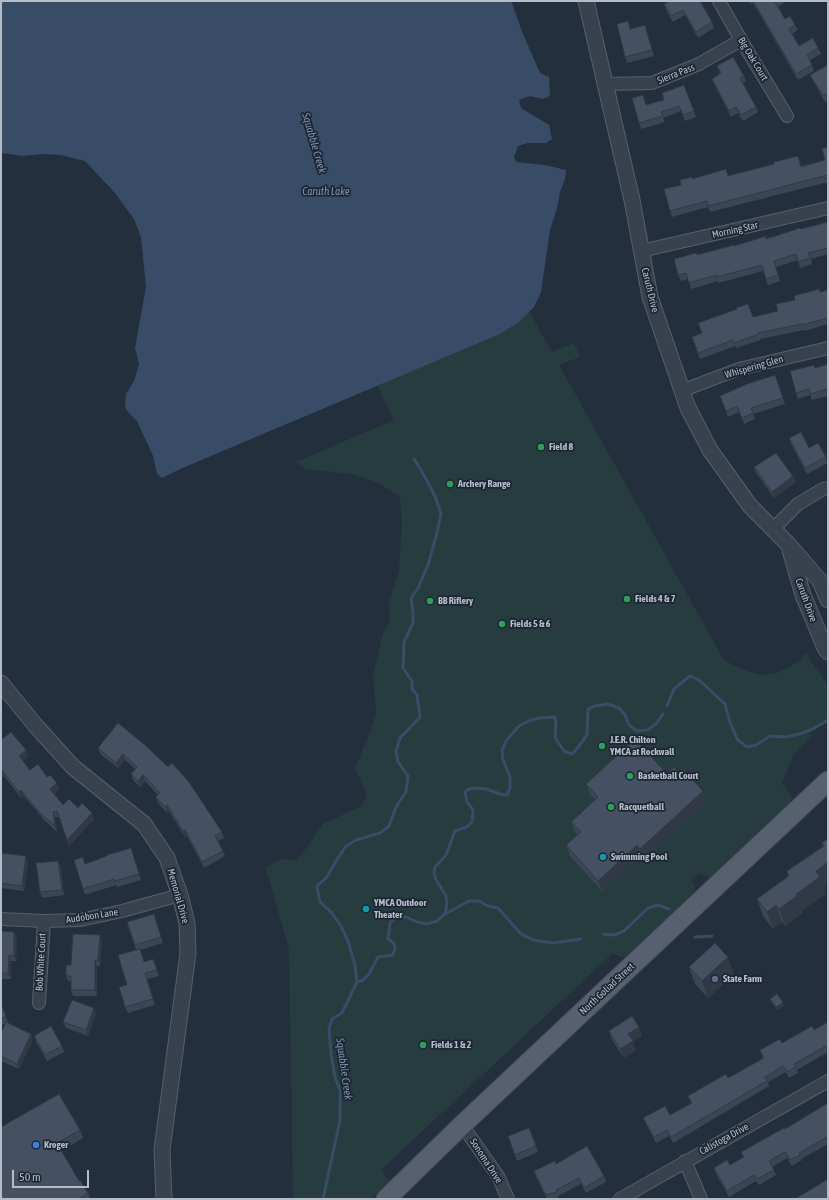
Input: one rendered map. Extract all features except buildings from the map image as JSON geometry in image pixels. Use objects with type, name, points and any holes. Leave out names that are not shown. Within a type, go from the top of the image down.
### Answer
[{"type":"main road","name":"North Goliad Street","points":[[386,1199],[462,1125],[828,781]]},
{"type":"street","name":"Caruth Drive","points":[[586,1],[632,200],[650,297],[681,391],[688,408],[710,450],[750,506],[789,545],[820,581],[828,600]]},
{"type":"street","name":"Big Oak Court","points":[[719,1],[787,116]]},
{"type":"street","name":"Sierra Pass","points":[[605,84],[652,84],[699,64],[741,40]]},
{"type":"street","name":"Morning Star","points":[[641,251],[828,208]]},
{"type":"street","name":"Whispering Glen","points":[[681,391],[739,369],[828,348]]},
{"type":"street","points":[[773,529],[798,504],[823,489],[828,488]]},
{"type":"street","name":"Caruth Drive","points":[[789,545],[803,595],[828,652]]},
{"type":"street","name":"Memorial Drive","points":[[1,683],[35,725],[73,767],[144,824],[167,858],[180,895],[187,923],[188,953],[162,1150],[164,1199]]},
{"type":"street","name":"Audobon Lane","points":[[1,919],[44,921],[80,920],[122,911],[180,895]]},
{"type":"street","name":"Bob White Court","points":[[39,1003],[44,921]]},
{"type":"street","name":"Calistoga Drive","points":[[620,1199],[828,1081]]},
{"type":"street","name":"Sonoma Drive","points":[[462,1125],[498,1176],[508,1199]]},
{"type":"street","points":[[685,1161],[701,1199]]},
{"type":"green space","name":"J.E.R. Chilton YMCA at Rockwall","points":[[525,304],[552,352],[574,343],[580,357],[559,365],[724,660],[743,670],[762,675],[777,673],[798,662],[806,653],[828,686],[828,722],[811,731],[809,735],[812,735],[793,756],[782,784],[792,796],[790,805],[715,875],[709,878],[699,873],[691,880],[695,886],[695,891],[691,896],[627,956],[621,957],[613,953],[381,1170],[390,1181],[370,1199],[293,1199],[289,949],[266,868],[280,859],[296,860],[302,854],[323,824],[361,806],[367,796],[355,768],[370,732],[376,712],[373,674],[383,633],[390,621],[389,603],[399,571],[402,526],[400,497],[378,483],[355,475],[306,470],[296,462],[394,420],[377,385]]},
{"type":"water","name":"Caruth Lake","points":[[1,1],[511,1],[540,73],[549,77],[550,96],[543,99],[530,96],[519,100],[521,108],[549,125],[552,139],[546,143],[528,143],[518,146],[514,157],[516,162],[545,165],[566,170],[565,179],[550,230],[541,292],[534,307],[519,322],[500,334],[180,469],[162,478],[157,474],[153,456],[137,421],[125,407],[126,394],[134,381],[139,364],[135,348],[146,287],[141,237],[134,219],[115,193],[85,161],[61,155],[43,154],[23,156],[1,153]]},
{"type":"waterway","name":"Squabble Creek","points":[[323,1199],[340,1120],[340,1090],[335,1077],[329,1029],[332,1019],[342,1013],[357,982],[355,965],[348,941],[341,926],[332,913],[320,902],[317,886],[327,877],[346,846],[356,840],[380,833],[389,826],[396,807],[406,792],[408,776],[398,762],[396,751],[400,738],[420,717],[417,695],[412,689],[412,681],[403,668],[404,642],[413,623],[411,598],[418,588],[428,565],[441,514],[435,496],[414,459]]},
{"type":"waterway","points":[[667,706],[674,689],[690,676],[699,680],[725,704],[737,739],[747,747],[756,745],[770,736],[786,737],[799,734],[813,729],[828,720]]},
{"type":"waterway","points":[[357,982],[362,981],[369,974],[378,957],[393,955],[395,948],[394,943],[388,939],[390,923],[395,918],[406,917],[417,922],[427,924],[437,921],[445,914],[447,903],[446,896],[435,878],[435,867],[446,855],[455,831],[467,827],[472,822],[473,810],[467,802],[465,792],[475,788],[487,789],[507,795],[510,788],[510,777],[503,760],[502,750],[506,741],[519,726],[531,720],[555,717],[555,738],[564,751],[572,754],[587,735],[588,709],[595,706],[608,704],[619,708],[625,715],[629,725],[637,731],[648,730],[657,723],[663,714]]},
{"type":"waterway","points":[[445,914],[469,901],[479,901],[488,906],[498,908],[521,934],[533,940],[553,943],[581,939]]},
{"type":"waterway","points":[[603,934],[614,935],[624,931],[648,908],[658,905],[669,909]]},
{"type":"waterway","points":[[695,937],[712,936]]},
{"type":"place","name":"Field 8","points":[[541,447]]},
{"type":"place","name":"Archery Range","points":[[450,484]]},
{"type":"place","name":"Fields 4 & 7","points":[[627,599]]},
{"type":"place","name":"BB Riflery","points":[[430,601]]},
{"type":"place","name":"Fields 5 & 6","points":[[502,624]]},
{"type":"place","name":"J.E.R. Chilton YMCA at Rockwall","points":[[602,746]]},
{"type":"place","name":"Basketball Court","points":[[630,776]]},
{"type":"place","name":"Racquetball","points":[[611,807]]},
{"type":"place","name":"Swimming Pool","points":[[603,857]]},
{"type":"place","name":"YMCA Outdoor Theater","points":[[366,909]]},
{"type":"place","name":"State Farm","points":[[715,979]]},
{"type":"place","name":"Fields 1 & 2","points":[[423,1045]]},
{"type":"place","name":"Kroger","points":[[36,1145]]}]
